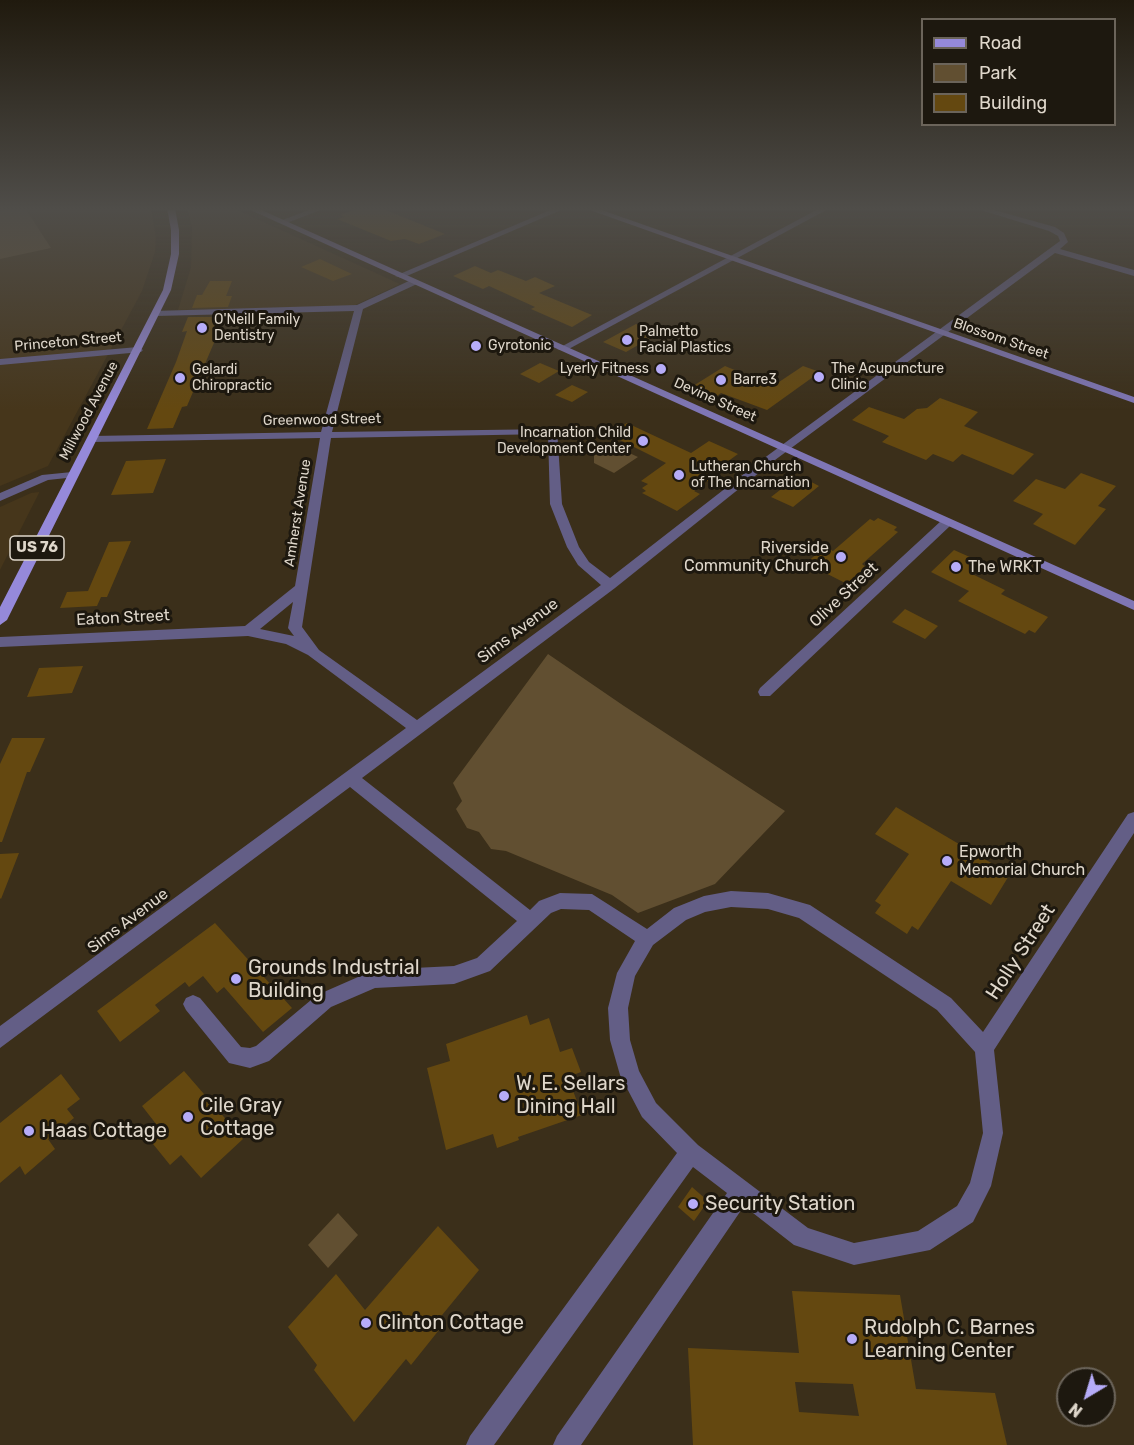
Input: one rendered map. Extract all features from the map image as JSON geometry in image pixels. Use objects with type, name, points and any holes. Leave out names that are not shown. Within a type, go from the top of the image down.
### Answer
[{"type":"main road","name":"Millwood Avenue","points":[[0,620],[138,350],[171,275]]},
{"type":"main road","name":"Blossom Street","points":[[780,275],[1134,400]]},
{"type":"main road","name":"Devine Street","points":[[399,276],[1134,606]]},
{"type":"street","points":[[562,349],[699,275]]},
{"type":"street","name":"Sims Avenue","points":[[0,1038],[610,585],[785,448],[1019,275]]},
{"type":"street","points":[[156,313],[359,308],[414,282]]},
{"type":"street","name":"Amherst Avenue","points":[[359,308],[326,435],[295,628],[314,653],[417,728]]},
{"type":"street","name":"Princeton Street","points":[[0,362],[138,350]]},
{"type":"street","name":"Greenwood Street","points":[[92,439],[553,431],[556,504],[573,548],[584,565],[610,585]]},
{"type":"street","points":[[0,497],[46,477],[72,476]]},
{"type":"street","name":"Olive Street","points":[[765,692],[946,523]]},
{"type":"street","points":[[248,631],[301,588]]},
{"type":"street","name":"Eaton Street","points":[[0,642],[248,631],[290,640],[314,653]]},
{"type":"street","points":[[351,778],[530,921]]},
{"type":"street","name":"Holly Street","points":[[984,1048],[1134,819]]},
{"type":"street","points":[[731,899],[768,901],[804,911],[944,1004],[984,1048],[993,1133],[980,1186],[965,1214],[922,1242],[854,1254],[802,1237],[691,1152],[649,1110],[630,1075],[620,1040],[618,1008],[626,973],[647,939],[680,914],[713,902],[731,899]]},
{"type":"street","points":[[193,1004],[236,1056],[250,1058],[262,1054],[324,1001],[374,979],[454,975],[483,965],[545,907],[560,901],[592,902],[608,910],[647,939]]},
{"type":"street","points":[[478,1445],[691,1152]]},
{"type":"street","points":[[566,1445],[741,1191]]},
{"type":"shaded area","points":[[0,275],[147,275],[142,291],[48,466],[0,486]]},
{"type":"shaded area","points":[[188,275],[381,275],[400,284],[353,306],[178,310]]},
{"type":"shaded area","points":[[39,492],[0,570],[0,507],[31,493]]},
{"type":"green space","points":[[610,444],[638,457],[614,473],[594,463],[594,455]]},
{"type":"green space","points":[[548,654],[785,811],[715,884],[638,913],[612,895],[506,851],[491,849],[479,832],[467,828],[456,809],[462,801],[453,783]]},
{"type":"green space","points":[[338,1213],[358,1235],[328,1268],[308,1245]]},
{"type":"building","points":[[320,275],[348,275],[333,281]]},
{"type":"building","points":[[512,275],[526,281],[535,277],[555,286],[539,293],[592,315],[572,327],[531,309],[535,307],[489,286],[483,289],[453,276]]},
{"type":"building","points":[[210,281],[232,281],[226,296],[232,296],[228,307],[192,308],[197,295],[202,295]]},
{"type":"building","points":[[188,317],[225,317],[187,406],[182,407],[173,428],[147,429],[176,362],[187,331],[182,332]]},
{"type":"building","name":"Palmetto Facial Plastics","points":[[636,324],[659,333],[626,352],[603,342]]},
{"type":"building","points":[[540,363],[559,371],[539,383],[520,374]]},
{"type":"building","points":[[725,366],[771,385],[803,366],[820,372],[767,410],[721,393],[717,396],[693,386]]},
{"type":"building","points":[[572,385],[588,392],[572,402],[555,395]]},
{"type":"building","points":[[940,398],[978,412],[964,426],[1034,454],[1013,475],[962,454],[953,462],[933,454],[926,460],[882,442],[889,436],[852,420],[869,407],[904,419],[917,409],[927,408]]},
{"type":"building","name":"Lutheran Church of The Incarnation","points":[[627,423],[691,453],[709,441],[738,454],[705,478],[709,480],[694,491],[700,494],[677,511],[642,493],[646,491],[642,488],[648,484],[641,481],[666,463],[608,434]]},
{"type":"building","points":[[166,459],[153,493],[111,495],[126,461]]},
{"type":"building","points":[[1081,473],[1116,486],[1098,506],[1106,509],[1075,545],[1033,524],[1043,514],[1013,501],[1036,479],[1065,489]]},
{"type":"building","points":[[787,477],[802,477],[819,486],[793,507],[771,497],[789,483]]},
{"type":"building","name":"Riverside Community Church","points":[[878,518],[897,527],[894,530],[898,532],[862,564],[866,567],[847,584],[806,563],[825,547],[833,551],[870,519],[874,521]]},
{"type":"building","points":[[131,541],[107,597],[101,597],[97,606],[60,608],[67,592],[88,591],[109,542]]},
{"type":"building","points":[[954,550],[981,562],[970,573],[1005,590],[1001,594],[1048,617],[1035,633],[1029,630],[1025,634],[958,601],[969,591],[931,572]]},
{"type":"building","points":[[905,609],[938,626],[925,639],[892,622]]},
{"type":"building","points":[[83,666],[72,693],[27,697],[39,668]]},
{"type":"building","points":[[12,738],[45,738],[30,772],[27,772],[2,842],[0,842],[0,764]]},
{"type":"building","name":"Epworth Memorial Church","points":[[896,807],[1010,874],[991,905],[951,881],[918,930],[912,926],[907,934],[875,913],[881,905],[875,901],[909,854],[875,834]]},
{"type":"building","points":[[19,853],[1,899],[0,854]]},
{"type":"building","name":"Grounds Industrial Building","points":[[215,923],[292,1008],[263,1032],[224,987],[217,993],[203,976],[189,987],[185,982],[155,1005],[160,1011],[120,1042],[97,1011]]},
{"type":"building","name":"W. E. Sellars Dining Hall","points":[[527,1015],[530,1025],[549,1018],[560,1052],[572,1048],[581,1072],[568,1077],[582,1115],[518,1137],[519,1140],[497,1148],[493,1134],[446,1150],[427,1068],[450,1061],[446,1044]]},
{"type":"building","name":"Cile Gray Cottage","points":[[184,1071],[243,1139],[201,1178],[181,1155],[170,1165],[149,1139],[160,1129],[142,1106]]},
{"type":"building","name":"Haas Cottage","points":[[61,1074],[80,1099],[67,1109],[74,1118],[48,1139],[55,1149],[25,1175],[20,1166],[0,1183],[0,1123]]},
{"type":"building","name":"Security Station","points":[[692,1187],[708,1201],[694,1221],[678,1207]]},
{"type":"building","name":"Clinton Cottage","points":[[438,1226],[479,1270],[438,1320],[443,1325],[411,1365],[406,1359],[354,1422],[314,1370],[317,1365],[288,1327],[336,1274],[365,1310]]},
{"type":"building","points":[[792,1291],[900,1295],[916,1389],[995,1393],[1007,1445],[693,1445],[688,1348],[799,1353]],"holes":[[[795,1382],[853,1384],[859,1416],[799,1412]]]},
{"type":"place","name":"O'Neill Family Dentistry","points":[[202,328]]},
{"type":"place","name":"Palmetto Facial Plastics","points":[[627,340]]},
{"type":"place","name":"Gyrotonic","points":[[476,346]]},
{"type":"place","name":"Lyerly Fitness","points":[[661,369]]},
{"type":"place","name":"The Acupuncture Clinic","points":[[819,377]]},
{"type":"place","name":"Gelardi Chiropractic","points":[[180,378]]},
{"type":"place","name":"Barre3","points":[[721,380]]},
{"type":"place","name":"Incarnation Child Development Center","points":[[643,441]]},
{"type":"place","name":"Lutheran Church of The Incarnation","points":[[679,475]]},
{"type":"place","name":"Riverside Community Church","points":[[841,557]]},
{"type":"place","name":"The WRKT","points":[[956,567]]},
{"type":"place","name":"Epworth Memorial Church","points":[[947,861]]},
{"type":"place","name":"Grounds Industrial Building","points":[[236,979]]},
{"type":"place","name":"W. E. Sellars Dining Hall","points":[[504,1096]]},
{"type":"place","name":"Cile Gray Cottage","points":[[188,1117]]},
{"type":"place","name":"Haas Cottage","points":[[29,1131]]},
{"type":"place","name":"Security Station","points":[[693,1204]]},
{"type":"place","name":"Clinton Cottage","points":[[366,1323]]},
{"type":"place","name":"Rudolph C. Barnes Learning Center","points":[[852,1339]]}]
